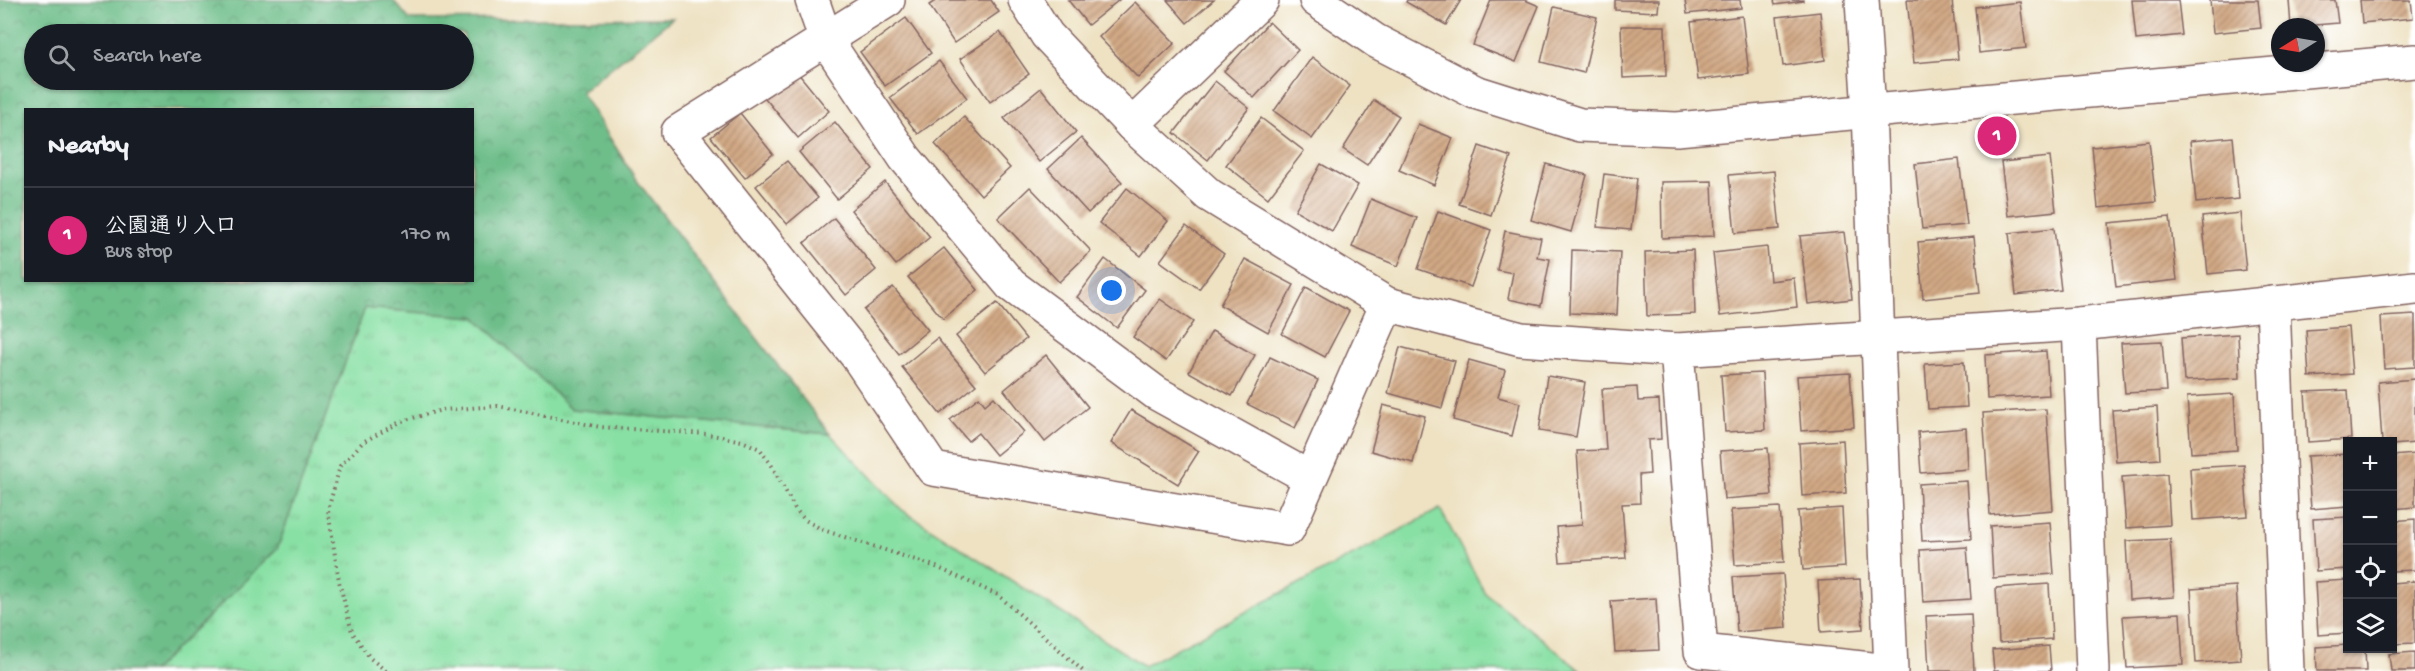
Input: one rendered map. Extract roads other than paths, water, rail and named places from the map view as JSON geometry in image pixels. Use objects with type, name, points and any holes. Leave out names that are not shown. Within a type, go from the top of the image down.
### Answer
[{"type":"street","points":[[812,0],[826,40],[906,159],[1011,285],[1156,393],[1310,478]]},
{"type":"street","points":[[888,0],[678,132],[857,356],[933,469],[1288,529],[1387,304]]},
{"type":"street","points":[[1025,0],[1047,34],[1132,125],[1209,195],[1387,304],[1521,339],[1677,350],[2079,324],[2415,288]]},
{"type":"street","points":[[1132,125],[1262,0]]},
{"type":"street","points":[[1316,0],[1376,41],[1475,92],[1580,125],[1677,129],[2415,61]]},
{"type":"street","points":[[1677,350],[1701,651],[1890,671],[1869,112],[1862,0]]},
{"type":"street","points":[[2272,303],[2287,671]]},
{"type":"street","points":[[2079,324],[2093,671]]},
{"type":"place","name":"公園通り入口","points":[[1997,136]]}]
